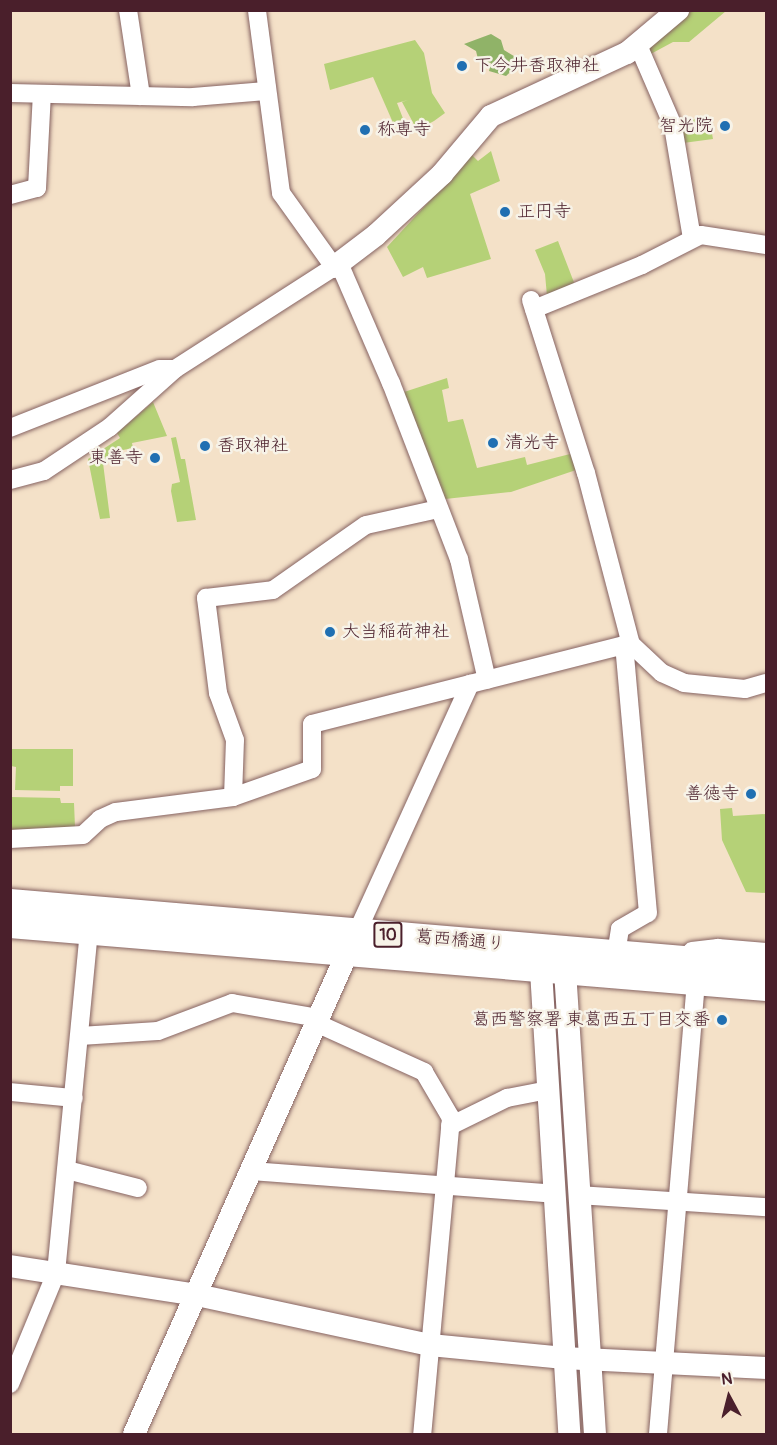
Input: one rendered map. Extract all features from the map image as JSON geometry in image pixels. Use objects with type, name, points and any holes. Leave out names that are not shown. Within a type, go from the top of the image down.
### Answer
[{"type":"main road","name":"葛西橋通り","points":[[10,903],[352,942],[552,960],[696,982],[766,987]]},
{"type":"main road","name":"葛西橋通り","points":[[10,924],[89,930],[352,942]]},
{"type":"main road","name":"葛西橋通り","points":[[552,960],[616,954],[766,967]]},
{"type":"street","points":[[128,10],[141,96]]},
{"type":"street","points":[[134,1434],[319,1023],[352,942],[479,682],[459,559],[391,383],[336,265],[281,192],[257,10]]},
{"type":"street","points":[[10,480],[44,471],[110,427],[175,369],[336,265],[442,174],[491,116],[638,45],[678,10]]},
{"type":"street","points":[[638,45],[673,126],[692,238]]},
{"type":"street","points":[[10,93],[193,97],[266,91]]},
{"type":"street","points":[[10,195],[37,188],[42,94]]},
{"type":"street","points":[[616,954],[620,929],[648,913],[627,645],[586,473],[533,305],[642,265],[692,238],[726,237],[766,245]]},
{"type":"street","points":[[10,428],[160,369],[175,369]]},
{"type":"street","points":[[233,797],[235,740],[218,693],[206,598],[273,590],[366,525],[438,509]]},
{"type":"street","points":[[10,839],[83,835],[100,819],[116,812],[233,797],[312,769],[312,724],[627,645]]},
{"type":"street","points":[[627,645],[662,673],[684,683],[745,688],[766,683]]},
{"type":"street","points":[[10,1384],[56,1273],[89,930]]},
{"type":"street","points":[[646,957],[718,948],[766,952]]},
{"type":"street","points":[[552,960],[548,1090],[569,1434]]},
{"type":"street","points":[[552,960],[579,1195],[595,1434]]},
{"type":"street","points":[[658,1434],[696,982]]},
{"type":"street","points":[[80,1036],[158,1031],[232,1003],[312,1017],[319,1023],[424,1072],[448,1108],[450,1126],[422,1434]]},
{"type":"street","points":[[450,1126],[507,1098],[548,1090]]},
{"type":"street","points":[[10,1092],[74,1098]]},
{"type":"street","points":[[67,1170],[138,1188]]},
{"type":"street","points":[[251,1172],[554,1194]]},
{"type":"street","points":[[579,1195],[678,1204],[766,1207]]},
{"type":"street","points":[[10,1266],[197,1295],[430,1345],[564,1358],[766,1368]]},
{"type":"green space","points":[[691,11],[726,11],[689,42],[673,42],[647,56],[644,47]]},
{"type":"green space","points":[[491,34],[501,40],[504,50],[522,61],[506,76],[489,71],[491,63],[478,59],[476,51],[464,44]]},
{"type":"green space","points":[[415,40],[424,53],[432,93],[445,113],[434,121],[417,130],[402,102],[408,100],[397,103],[404,121],[394,125],[373,77],[330,90],[324,64]]},
{"type":"green space","points":[[709,117],[713,139],[683,143],[678,122]]},
{"type":"green space","points":[[491,151],[500,181],[470,194],[491,259],[427,278],[423,267],[403,277],[387,247],[472,155],[478,161]]},
{"type":"green space","points":[[558,241],[575,285],[547,296],[545,274],[535,250]]},
{"type":"green space","points":[[447,378],[449,388],[442,390],[448,422],[463,419],[477,468],[525,457],[527,465],[574,453],[579,469],[511,492],[445,499],[401,393]]},
{"type":"green space","points":[[153,402],[167,436],[132,443],[133,448],[118,451],[118,455],[103,463],[110,518],[100,519],[88,459],[120,438],[117,433]]},
{"type":"green space","points":[[176,437],[181,459],[185,459],[196,520],[177,522],[171,491],[172,484],[180,482],[171,438]]},
{"type":"green space","points":[[11,749],[73,749],[73,786],[60,786],[60,791],[15,790],[16,767],[11,766]]},
{"type":"green space","points":[[10,797],[60,798],[61,803],[74,803],[75,827],[11,830]]},
{"type":"green space","points":[[732,808],[733,816],[766,814],[766,893],[746,892],[722,840],[720,809]]},
{"type":"place","name":"下今井香取神社","points":[[462,66]]},
{"type":"place","name":"智光院","points":[[725,126]]},
{"type":"place","name":"称専寺","points":[[365,130]]},
{"type":"place","name":"正円寺","points":[[505,212]]},
{"type":"place","name":"清光寺","points":[[493,443]]},
{"type":"place","name":"香取神社","points":[[205,446]]},
{"type":"place","name":"東善寺","points":[[155,458]]},
{"type":"place","name":"大当稲荷神社","points":[[330,632]]},
{"type":"place","name":"善徳寺","points":[[751,794]]},
{"type":"place","name":"葛西警察署 東葛西五丁目交番","points":[[722,1020]]}]
